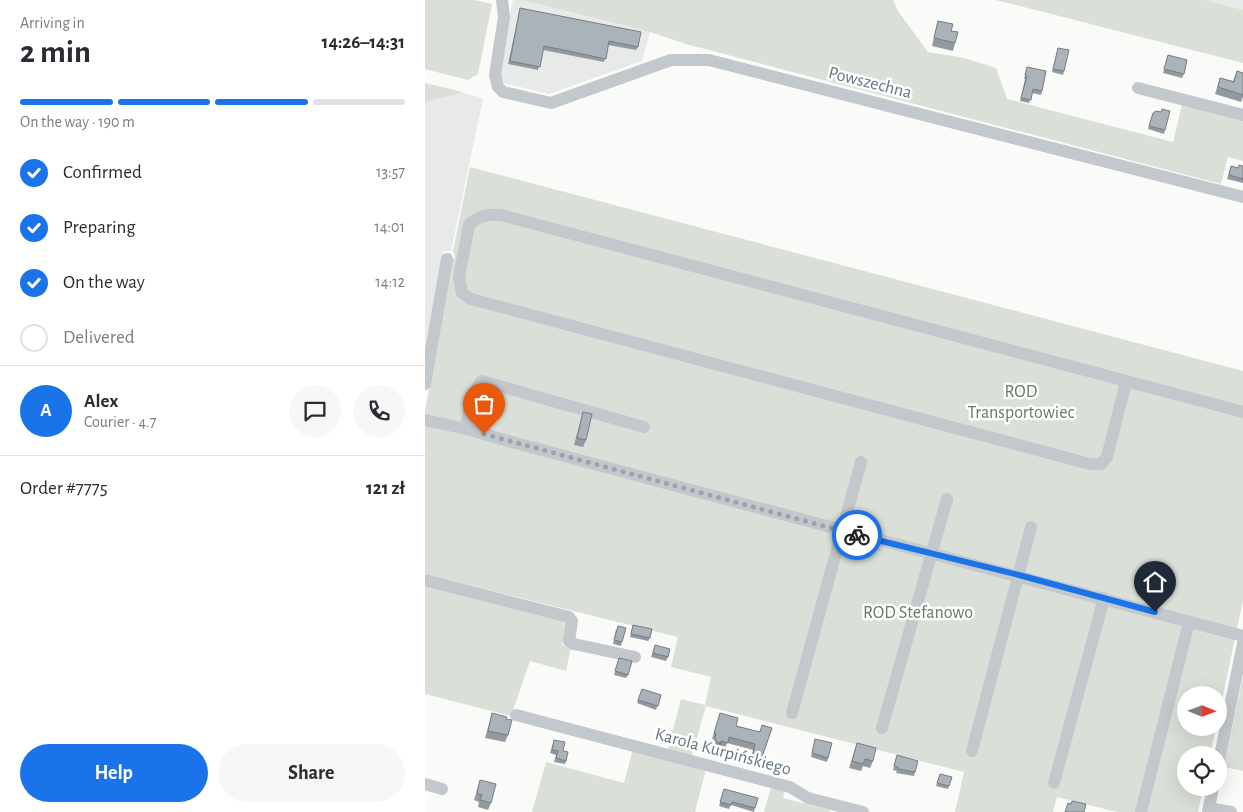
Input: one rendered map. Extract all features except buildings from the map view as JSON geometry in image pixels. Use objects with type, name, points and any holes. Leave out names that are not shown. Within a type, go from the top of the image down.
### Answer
[{"type":"street","name":"Powszechna","points":[[502,0],[505,17],[495,75],[498,87],[503,92],[551,102],[671,60],[709,60],[1243,197]]},
{"type":"street","points":[[1139,88],[1243,115]]},
{"type":"street","points":[[1125,382],[1107,458],[1101,464],[1090,464],[471,299],[462,293],[459,284],[469,225],[475,218],[501,215],[1243,412]]},
{"type":"street","points":[[425,384],[447,259]]},
{"type":"street","points":[[467,429],[467,415],[477,387],[482,381],[644,427]]},
{"type":"street","points":[[425,420],[467,429],[842,531],[1019,575],[1243,636]]},
{"type":"street","points":[[792,713],[861,462]]},
{"type":"street","points":[[882,728],[947,499]]},
{"type":"street","points":[[972,751],[1031,527]]},
{"type":"street","points":[[425,580],[569,617],[572,621],[569,641],[574,644],[635,657]]},
{"type":"street","points":[[1054,783],[1104,598]]},
{"type":"street","points":[[1141,812],[1189,622]]},
{"type":"street","points":[[1222,746],[1241,662],[1243,643]]},
{"type":"street","name":"Karola Kurpińskiego","points":[[515,714],[790,787],[808,798],[863,812]]},
{"type":"street","points":[[425,784],[442,789]]},
{"type":"street","points":[[1212,796],[1209,810],[1231,812]]},
{"type":"shaded area","points":[[513,0],[522,0],[650,32],[642,61],[549,94],[504,83],[498,72]]},
{"type":"shaded area","points":[[1205,0],[1243,0],[1243,10]]},
{"type":"shaded area","points":[[425,83],[483,98],[451,251],[444,251],[425,358]]},
{"type":"green space","points":[[425,0],[474,0],[492,4],[478,74],[468,80],[425,69]]},
{"type":"green space","points":[[522,0],[893,0],[898,11],[928,52],[964,58],[996,68],[1007,99],[1173,142],[1182,105],[1243,121],[1243,161],[1228,157],[1221,184],[686,44],[650,32]]},
{"type":"green space","points":[[996,0],[1205,0],[1243,10],[1243,63]]},
{"type":"green space","points":[[425,83],[463,92],[425,102]]},
{"type":"green space","points":[[470,167],[1243,371],[1243,600],[1225,686],[1177,686],[1177,736],[1214,736],[1212,746],[1177,746],[1177,796],[1201,796],[1198,812],[1117,812],[1057,797],[1053,812],[955,812],[964,772],[706,706],[691,758],[667,752],[681,699],[705,705],[711,677],[671,667],[678,637],[425,574],[425,411],[439,338],[450,264],[455,257],[453,251]]},
{"type":"green space","points":[[425,583],[563,619],[567,625],[562,645],[571,647],[566,671],[530,661],[511,716],[425,694]]},
{"type":"green space","points":[[1243,676],[1243,771],[1227,768],[1227,753]]},
{"type":"green space","points":[[633,749],[706,769],[695,812],[532,812],[546,762],[624,783]]},
{"type":"green space","points":[[771,787],[785,790],[783,798],[830,810],[830,812],[764,812]]},
{"type":"way so far","points":[[484,434],[857,535]]},
{"type":"route","points":[[857,535],[1019,575],[1155,612]]},
{"type":"park label","name":"ROD Transportowiec","points":[[1021,402]]},
{"type":"park label","name":"ROD Stefanowo","points":[[918,613]]}]
